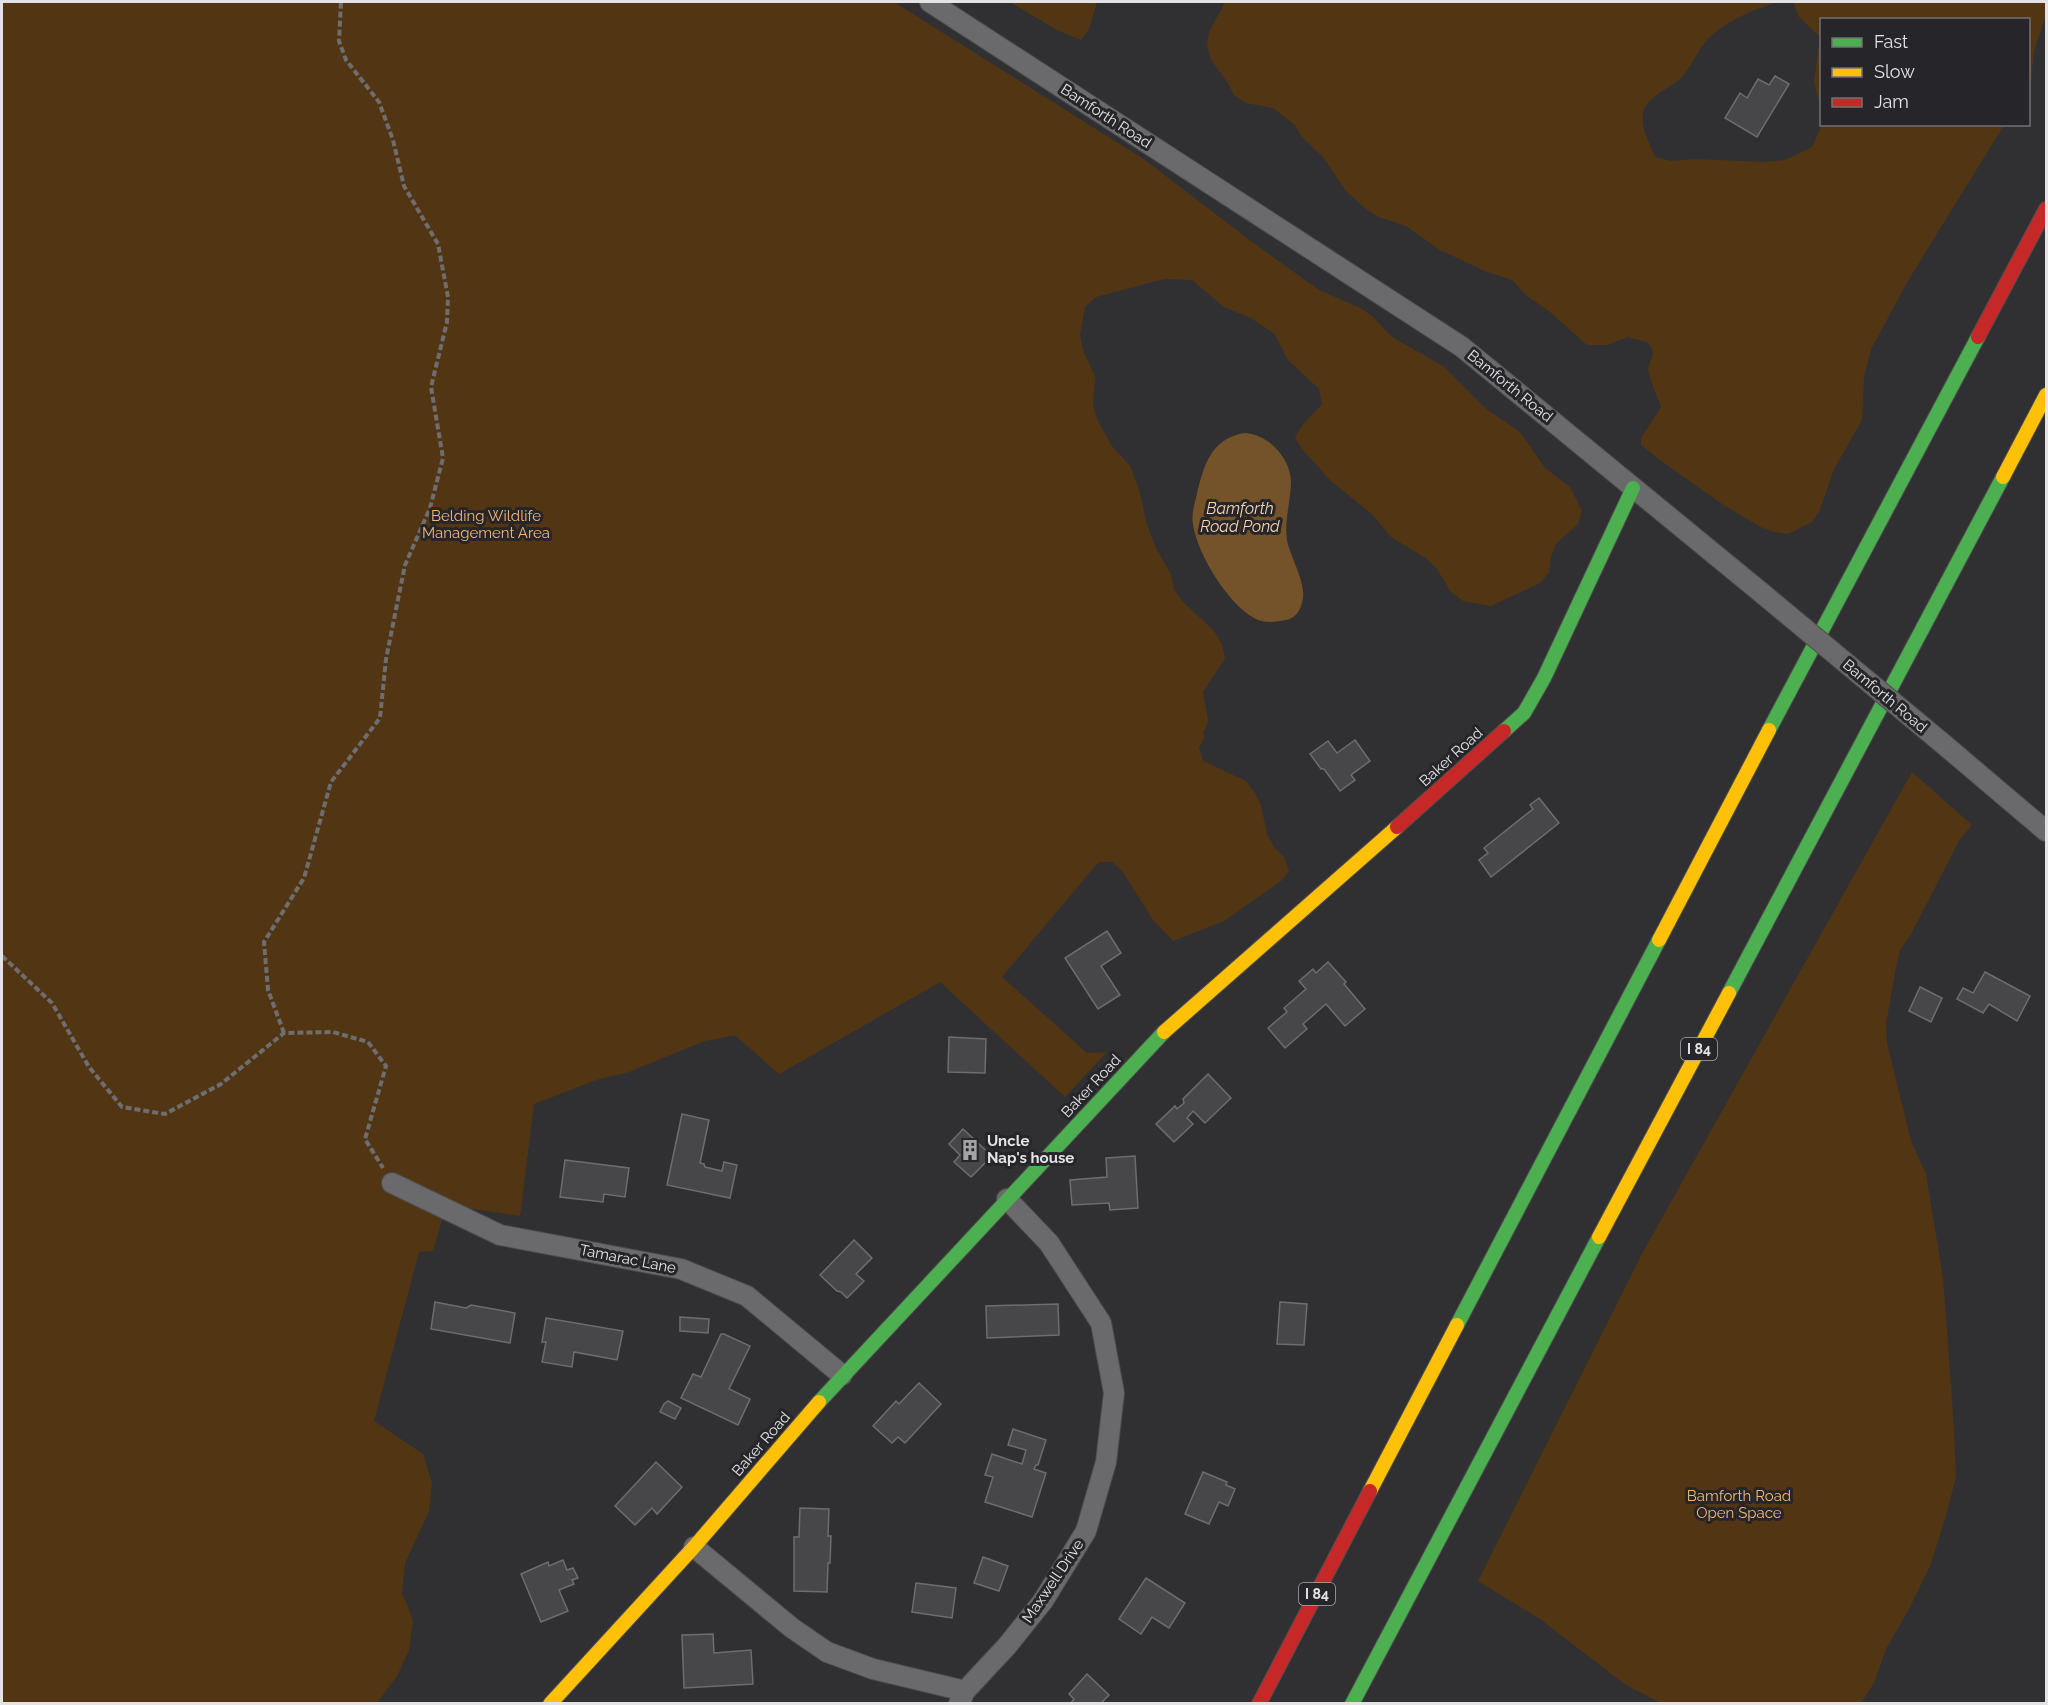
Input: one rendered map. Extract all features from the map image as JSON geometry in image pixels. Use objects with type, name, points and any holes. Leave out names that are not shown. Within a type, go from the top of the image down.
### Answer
[{"type":"main road","name":"I 84","points":[[1259,1704],[1781,706],[2046,209]]},
{"type":"main road","name":"I 84","points":[[1352,1704],[2046,395]]},
{"type":"main road","name":"Baker Road","points":[[550,1704],[694,1546],[842,1375],[1164,1032],[1524,713],[1544,678],[1633,488]]},
{"type":"street","name":"Bamforth Road","points":[[930,2],[1462,347],[1763,594],[2046,831]]},
{"type":"street","name":"Tamarac Lane","points":[[392,1183],[500,1235],[681,1269],[747,1296],[842,1375]]},
{"type":"street","name":"Maxwell Drive","points":[[694,1546],[792,1628],[827,1652],[962,1697],[1043,1601],[1086,1531],[1106,1462],[1114,1393],[1101,1323],[1049,1243],[1007,1199]]},
{"type":"path","points":[[284,1033],[268,990],[264,942],[304,878],[331,782],[380,718],[386,659],[405,565],[430,508],[444,458],[431,387],[447,322],[448,297],[438,244],[404,186],[393,140],[379,102],[346,60],[339,41],[341,2]]},
{"type":"path","points":[[2,956],[52,1003],[88,1067],[122,1107],[165,1114],[221,1084],[284,1033],[333,1032],[368,1042],[386,1066],[365,1139],[392,1183]]},
{"type":"green space","name":"Belding Wildlife Management Area","points":[[2,2],[894,2],[1145,160],[1319,290],[1360,308],[1372,316],[1392,337],[1443,366],[1485,408],[1520,432],[1545,468],[1570,487],[1582,511],[1578,524],[1556,544],[1549,572],[1540,583],[1491,606],[1463,601],[1451,592],[1437,569],[1427,559],[1391,537],[1373,515],[1331,481],[1303,450],[1295,438],[1322,404],[1319,389],[1287,359],[1275,334],[1251,318],[1224,307],[1192,280],[1164,279],[1096,297],[1085,307],[1080,335],[1083,350],[1095,377],[1093,405],[1097,419],[1111,445],[1130,466],[1140,493],[1146,522],[1156,548],[1171,574],[1174,589],[1182,601],[1214,631],[1222,644],[1225,658],[1203,692],[1208,721],[1203,734],[1205,736],[1199,748],[1203,761],[1246,781],[1261,805],[1267,834],[1274,847],[1284,857],[1289,871],[1281,881],[1224,921],[1173,941],[1153,920],[1123,872],[1113,862],[1100,862],[1096,865],[1002,977],[1087,1053],[1107,1052],[1065,1097],[940,982],[779,1074],[736,1036],[732,1036],[705,1041],[626,1073],[599,1079],[534,1104],[520,1216],[446,1205],[433,1251],[419,1252],[374,1421],[423,1454],[432,1483],[429,1511],[405,1563],[402,1593],[413,1620],[409,1650],[397,1676],[377,1703],[2,1704]]},
{"type":"green space","points":[[1010,2],[1097,2],[1089,29],[1081,40],[1055,29]]},
{"type":"green space","points":[[1225,2],[1778,2],[1740,17],[1713,34],[1680,79],[1653,98],[1645,107],[1643,124],[1655,157],[1671,161],[1694,159],[1763,162],[1785,160],[1812,147],[1822,126],[2003,126],[1909,279],[1871,349],[1864,377],[1862,420],[1834,469],[1820,510],[1812,522],[1788,534],[1761,527],[1725,506],[1641,445],[1641,438],[1661,407],[1649,375],[1648,368],[1653,354],[1647,342],[1627,337],[1608,345],[1587,345],[1550,312],[1527,296],[1512,280],[1485,271],[1440,250],[1406,226],[1379,217],[1367,210],[1346,191],[1323,157],[1302,137],[1295,125],[1273,108],[1246,103],[1234,95],[1211,60],[1207,46],[1209,32]]},
{"type":"green space","points":[[1793,2],[2046,2],[2046,15],[2034,51],[2030,84],[2030,18],[1820,18],[1820,37],[1799,17]]},
{"type":"green space","points":[[1820,37],[1820,104],[1814,82]]},
{"type":"green space","name":"Bamforth Road Open Space","points":[[1912,772],[1972,825],[1960,839],[1910,936],[1900,950],[1886,1024],[1887,1043],[1911,1141],[1926,1174],[1943,1278],[1956,1477],[1945,1519],[1930,1566],[1886,1649],[1874,1683],[1861,1703],[1661,1703],[1626,1685],[1540,1619],[1478,1581],[1643,1252]]},
{"type":"water","name":"Bamforth Road Pond","points":[[1244,433],[1253,434],[1269,442],[1282,456],[1290,472],[1287,540],[1302,584],[1303,597],[1298,612],[1293,617],[1275,622],[1261,621],[1247,614],[1226,592],[1216,579],[1201,550],[1193,520],[1206,463],[1216,447],[1233,436]]},
{"type":"building","points":[[1775,76],[1789,84],[1757,137],[1725,118],[1740,93],[1747,98],[1758,79],[1769,85]]},
{"type":"building","points":[[1355,740],[1370,761],[1351,775],[1355,780],[1340,791],[1310,754],[1328,741],[1337,753]]},
{"type":"building","points":[[1539,798],[1559,823],[1491,877],[1479,860],[1488,853],[1484,848],[1533,809],[1530,805]]},
{"type":"building","points":[[1107,931],[1121,953],[1101,966],[1120,995],[1098,1009],[1065,958]]},
{"type":"building","points":[[1328,962],[1365,1009],[1345,1026],[1326,1004],[1303,1024],[1307,1029],[1285,1048],[1268,1028],[1287,1012],[1284,1008],[1306,989],[1299,981],[1313,969],[1316,973]]},
{"type":"building","points":[[1985,972],[2030,996],[2017,1021],[1989,1004],[1983,1013],[1957,999],[1963,988],[1973,993]]},
{"type":"building","points":[[1920,987],[1942,998],[1931,1022],[1909,1011]]},
{"type":"building","points":[[949,1037],[986,1039],[985,1073],[948,1072]]},
{"type":"building","points":[[1208,1074],[1231,1098],[1205,1123],[1193,1111],[1187,1118],[1193,1124],[1174,1142],[1156,1124],[1175,1106],[1177,1109],[1184,1103],[1183,1099]]},
{"type":"building","points":[[682,1114],[709,1120],[700,1163],[705,1167],[722,1171],[724,1162],[737,1165],[730,1198],[667,1185]]},
{"type":"building","name":"Uncle Nap's house","points":[[963,1129],[992,1156],[971,1177],[954,1162],[960,1155],[949,1144]]},
{"type":"building","points":[[1135,1156],[1138,1208],[1110,1210],[1109,1203],[1072,1205],[1070,1180],[1107,1177],[1106,1158]]},
{"type":"building","points":[[565,1160],[629,1168],[625,1197],[604,1194],[603,1202],[560,1197]]},
{"type":"building","points":[[854,1240],[872,1258],[856,1274],[864,1281],[847,1298],[820,1275]]},
{"type":"building","points":[[435,1302],[466,1308],[471,1305],[515,1313],[510,1343],[431,1329]]},
{"type":"building","points":[[1280,1302],[1307,1304],[1304,1345],[1277,1344]]},
{"type":"building","points":[[1058,1304],[1059,1335],[987,1338],[986,1306]]},
{"type":"building","points":[[680,1317],[709,1319],[708,1333],[680,1331]]},
{"type":"building","points":[[546,1318],[623,1331],[617,1360],[574,1352],[572,1367],[542,1362],[546,1342],[542,1342]]},
{"type":"building","points":[[721,1334],[750,1346],[729,1389],[750,1399],[738,1425],[681,1398],[693,1374],[701,1377]]},
{"type":"building","points":[[919,1383],[941,1404],[905,1443],[898,1437],[892,1443],[873,1426],[896,1401],[899,1404]]},
{"type":"building","points":[[668,1401],[681,1408],[675,1419],[660,1412]]},
{"type":"building","points":[[1013,1429],[1046,1440],[1038,1465],[1034,1469],[1046,1473],[1032,1517],[985,1502],[993,1477],[985,1475],[992,1454],[1022,1464],[1026,1450],[1008,1445]]},
{"type":"building","points":[[656,1462],[682,1487],[657,1514],[652,1508],[635,1525],[615,1506]]},
{"type":"building","points":[[1203,1472],[1227,1482],[1226,1485],[1235,1489],[1228,1506],[1219,1502],[1209,1524],[1185,1514]]},
{"type":"building","points":[[800,1508],[829,1509],[828,1536],[831,1536],[827,1592],[794,1591],[794,1537],[799,1537]]},
{"type":"building","points":[[983,1557],[1008,1566],[999,1591],[974,1583]]},
{"type":"building","points":[[563,1560],[567,1570],[573,1568],[578,1578],[572,1580],[574,1584],[559,1590],[568,1611],[541,1622],[521,1574],[548,1562],[549,1566]]},
{"type":"building","points":[[1146,1578],[1185,1603],[1169,1628],[1152,1617],[1141,1634],[1119,1619]]},
{"type":"building","points":[[916,1583],[956,1588],[952,1618],[912,1612]]},
{"type":"building","points":[[713,1634],[714,1653],[751,1650],[753,1684],[684,1688],[682,1635]]},
{"type":"building","points":[[1087,1674],[1109,1695],[1100,1704],[1070,1704],[1074,1699],[1069,1694]]},
{"type":"traffic: fast","points":[[1769,730],[1978,337]]},
{"type":"traffic: fast","points":[[1729,993],[2003,477]]},
{"type":"traffic: fast","points":[[1504,731],[1524,713],[1544,678],[1633,488]]},
{"type":"traffic: fast","points":[[1457,1325],[1659,940]]},
{"type":"traffic: fast","points":[[819,1402],[1164,1032]]},
{"type":"traffic: fast","points":[[1352,1704],[1599,1237]]},
{"type":"traffic: slow","points":[[2003,477],[2046,395]]},
{"type":"traffic: slow","points":[[1659,940],[1769,730]]},
{"type":"traffic: slow","points":[[1164,1032],[1397,827]]},
{"type":"traffic: slow","points":[[1599,1237],[1729,993]]},
{"type":"traffic: slow","points":[[1370,1491],[1457,1325]]},
{"type":"traffic: slow","points":[[550,1704],[694,1547],[819,1402]]},
{"type":"traffic: jam","points":[[1978,337],[2046,209]]},
{"type":"traffic: jam","points":[[1397,827],[1504,731]]},
{"type":"traffic: jam","points":[[1259,1704],[1370,1491]]},
{"type":"place","name":"Uncle Nap's house","points":[[970,1150]]}]
